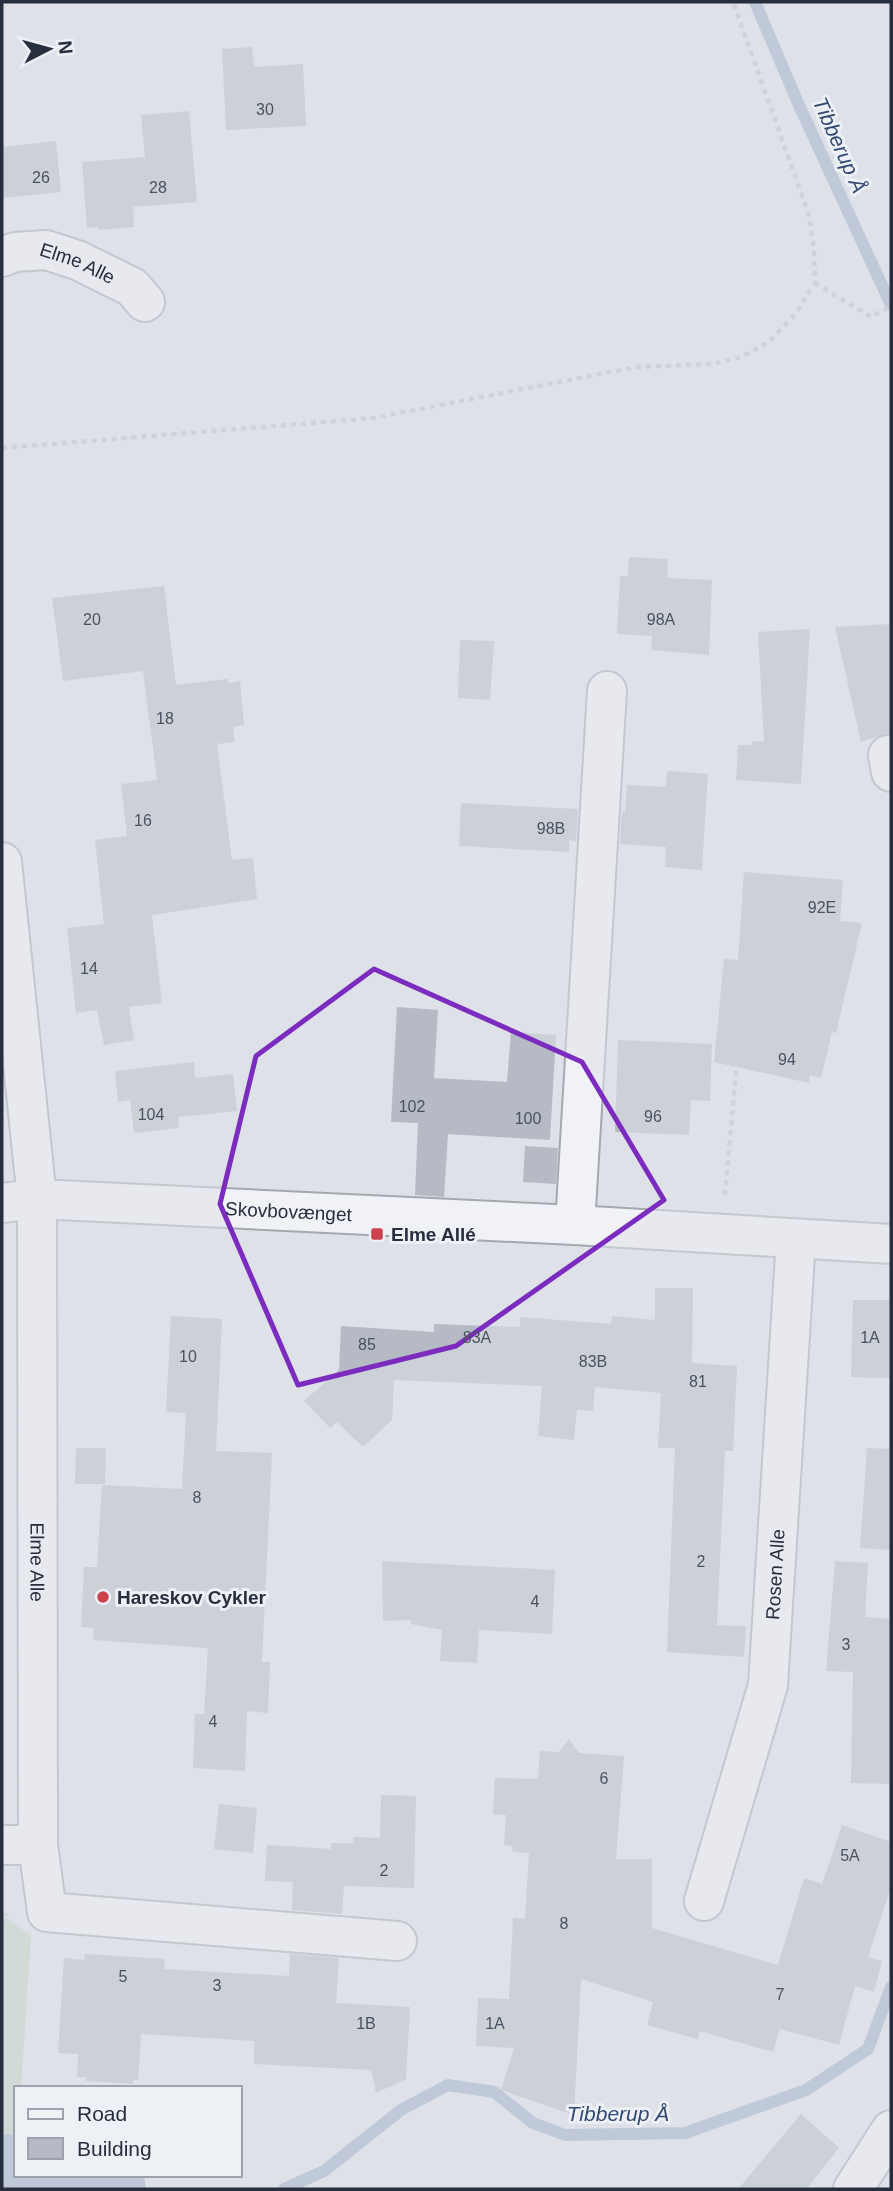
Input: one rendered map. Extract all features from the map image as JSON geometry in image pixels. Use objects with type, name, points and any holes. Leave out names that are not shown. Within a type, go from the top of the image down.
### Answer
[{"type":"street","name":"Elme Alle","points":[[2,257],[15,251],[46,250],[77,260],[132,287],[145,302]]},
{"type":"street","points":[[575,1226],[607,691]]},
{"type":"street","name":"Elme Alle","points":[[2,862],[19,1201],[20,1845],[47,1912],[397,1941]]},
{"type":"street","name":"Skovbovænget","points":[[19,1201],[575,1226],[891,1244]]},
{"type":"street","name":"Rosen Alle","points":[[704,1901],[768,1685],[796,1239]]},
{"type":"street","points":[[853,2189],[891,2130]]},
{"type":"path","points":[[2,448],[373,418],[636,367],[712,364],[741,357],[769,342],[796,313],[816,283],[814,248],[808,212],[733,2]]},
{"type":"path","points":[[816,283],[870,317],[891,306]]},
{"type":"path","points":[[721,1235],[739,1039]]},
{"type":"highlighted area","points":[[374,969],[582,1062],[664,1200],[456,1346],[298,1385],[220,1204],[256,1056]]},
{"type":"green space","points":[[2,1915],[31,1936],[21,2086],[14,2086],[14,2177],[2,2189]]},
{"type":"water","points":[[2,2134],[14,2135],[14,2177],[144,2177],[146,2189],[2,2189]]},
{"type":"building","points":[[252,47],[254,67],[303,64],[306,126],[226,130],[222,49]]},
{"type":"building","points":[[189,111],[197,202],[133,207],[134,227],[98,230],[98,227],[87,228],[82,162],[145,157],[141,115]]},
{"type":"building","points":[[56,141],[61,192],[2,198],[2,147]]},
{"type":"building","points":[[629,557],[668,559],[667,578],[712,580],[709,655],[651,650],[652,636],[617,634],[620,576],[628,576]]},
{"type":"building","points":[[164,586],[176,685],[228,679],[229,683],[240,681],[244,725],[233,727],[235,742],[217,744],[232,860],[253,858],[257,899],[152,915],[162,1003],[129,1007],[134,1040],[104,1045],[97,1010],[76,1013],[67,928],[104,924],[95,840],[127,836],[121,784],[157,780],[143,671],[63,681],[52,598]]},
{"type":"building","points":[[891,624],[891,734],[861,742],[835,627]]},
{"type":"building","points":[[810,629],[801,784],[736,780],[738,745],[751,745],[752,741],[764,742],[758,632]]},
{"type":"building","points":[[460,640],[494,641],[490,700],[458,698]]},
{"type":"building","points":[[667,771],[708,774],[702,870],[665,867],[666,847],[620,844],[627,785],[666,787]]},
{"type":"building","points":[[461,803],[578,809],[576,841],[569,840],[569,852],[459,846]]},
{"type":"building","points":[[744,872],[843,880],[840,921],[862,923],[836,1033],[832,1032],[821,1078],[810,1075],[809,1083],[714,1062],[724,959],[738,960]]},
{"type":"building","points":[[397,1007],[438,1010],[434,1078],[507,1082],[511,1032],[556,1035],[550,1140],[448,1134],[444,1197],[415,1195],[418,1123],[391,1122]]},
{"type":"building","points":[[618,1040],[712,1044],[710,1101],[691,1100],[689,1135],[615,1132]]},
{"type":"building","points":[[194,1062],[195,1078],[233,1074],[237,1111],[178,1117],[179,1128],[134,1133],[130,1100],[118,1102],[115,1071]]},
{"type":"building","points":[[525,1146],[558,1148],[556,1184],[523,1182]]},
{"type":"building","points":[[655,1288],[693,1288],[692,1363],[737,1366],[733,1451],[725,1451],[717,1625],[746,1626],[744,1657],[667,1652],[675,1448],[658,1448],[661,1393],[595,1387],[593,1411],[577,1410],[574,1440],[538,1436],[542,1386],[394,1380],[392,1420],[363,1447],[337,1422],[330,1428],[304,1401],[339,1370],[341,1326],[434,1332],[434,1324],[520,1327],[520,1317],[611,1324],[612,1316],[655,1320]]},
{"type":"building","points":[[853,1300],[891,1300],[891,1378],[851,1377]]},
{"type":"building","points":[[171,1316],[222,1319],[216,1451],[272,1453],[262,1662],[270,1662],[268,1713],[247,1711],[245,1771],[193,1768],[195,1714],[204,1714],[208,1648],[93,1640],[94,1628],[81,1627],[84,1567],[97,1567],[102,1485],[182,1489],[186,1413],[166,1412]]},
{"type":"building","points":[[76,1448],[106,1448],[105,1484],[75,1484]]},
{"type":"building","points":[[867,1448],[891,1449],[891,1550],[860,1548]]},
{"type":"building","points":[[382,1561],[555,1570],[552,1634],[479,1630],[477,1663],[440,1661],[442,1630],[411,1624],[411,1620],[383,1621]]},
{"type":"building","points":[[835,1561],[868,1563],[865,1617],[891,1619],[891,1784],[851,1783],[853,1672],[826,1671]]},
{"type":"building","points":[[569,1739],[579,1753],[624,1756],[616,1859],[652,1859],[652,1928],[778,1965],[804,1878],[822,1884],[842,1825],[891,1842],[891,1887],[868,1957],[882,1961],[874,1992],[855,1986],[839,2045],[780,2029],[773,2052],[700,2031],[698,2039],[647,2025],[653,2002],[581,1979],[574,2115],[501,2090],[514,2048],[476,2046],[478,1998],[509,1999],[513,1918],[525,1919],[529,1853],[512,1852],[513,1846],[504,1845],[506,1815],[493,1814],[495,1778],[538,1779],[540,1751],[559,1752]]},
{"type":"building","points":[[381,1795],[416,1796],[414,1888],[344,1886],[342,1914],[292,1910],[293,1882],[265,1881],[267,1845],[331,1849],[331,1843],[353,1843],[353,1837],[380,1838]]},
{"type":"building","points":[[219,1804],[257,1808],[253,1853],[214,1849]]},
{"type":"building","points":[[85,1954],[165,1959],[164,1969],[289,1976],[290,1954],[339,1958],[336,2003],[410,2007],[406,2079],[376,2093],[371,2070],[254,2064],[254,2041],[141,2034],[138,2081],[133,2080],[133,2084],[86,2081],[86,2077],[77,2077],[78,2054],[58,2053],[64,1958],[84,1960]]},
{"type":"building","points":[[801,2114],[839,2148],[806,2189],[738,2189]]},
{"type":"waterway","name":"Tibberup Å","points":[[755,2],[798,103],[891,305]]},
{"type":"waterway","name":"Tibberup Å","points":[[284,2189],[324,2171],[401,2110],[448,2085],[494,2092],[533,2123],[565,2135],[685,2133],[806,2090],[868,2049],[891,1987]]},
{"type":"place","name":"Elme Allé","points":[[377,1234]]},
{"type":"place","name":"Hareskov Cykler","points":[[103,1597]]}]
